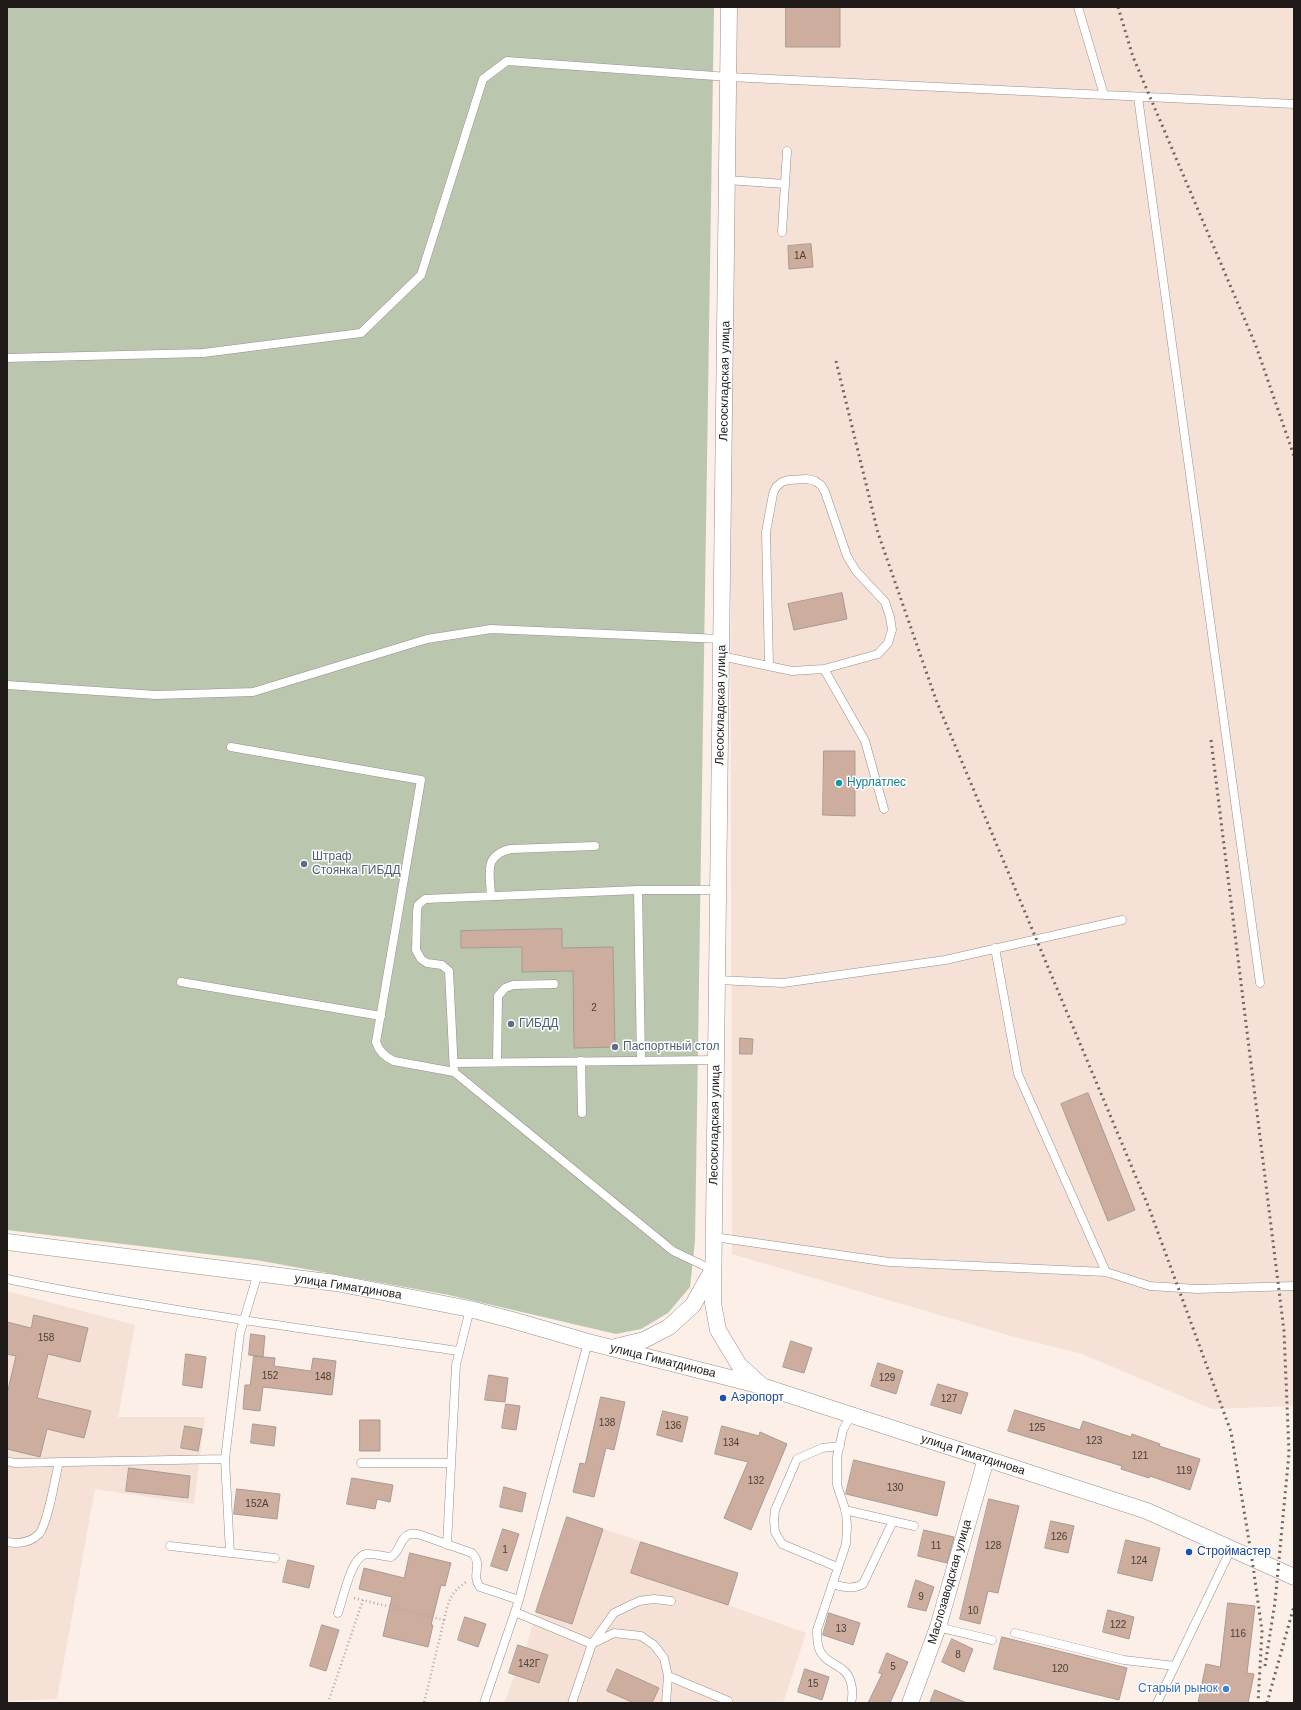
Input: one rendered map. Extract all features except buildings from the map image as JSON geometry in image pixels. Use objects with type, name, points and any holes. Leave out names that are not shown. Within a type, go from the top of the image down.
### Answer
[{"type":"street","name":"Лесоскладская улица","points":[[730,7],[713,1303],[718,1330],[740,1365],[762,1386]]},
{"type":"street","name":"улица Гиматдинова","points":[[7,1242],[336,1283],[470,1309],[588,1342],[762,1386],[1147,1511],[1294,1577]]},
{"type":"street","points":[[612,1348],[644,1340],[669,1327],[693,1305],[713,1270]]},
{"type":"street","name":"Маслозаводская улица","points":[[910,1703],[938,1627],[986,1459]]},
{"type":"lane","points":[[1078,7],[1104,95]]},
{"type":"lane","points":[[7,358],[203,354],[361,333],[421,275],[483,79],[507,61],[729,77],[1294,104]]},
{"type":"lane","points":[[1138,97],[1260,983]]},
{"type":"lane","points":[[782,232],[787,151]]},
{"type":"lane","points":[[727,180],[785,184]]},
{"type":"lane","points":[[721,656],[792,671],[824,670],[878,654],[888,643],[892,630],[890,617],[885,602],[856,571],[847,556],[825,492],[821,485],[815,481],[807,479],[782,482],[776,487],[773,494],[766,532],[769,666]]},
{"type":"lane","points":[[7,685],[156,695],[252,692],[427,639],[490,629],[722,639]]},
{"type":"lane","points":[[824,670],[865,741],[884,809]]},
{"type":"lane","points":[[231,748],[421,780],[376,1042],[381,1052],[387,1058],[394,1061],[454,1072],[673,1251],[713,1270]]},
{"type":"lane","points":[[491,896],[490,864],[494,856],[502,851],[595,846]]},
{"type":"lane","points":[[454,1072],[449,971],[442,964],[427,963],[416,950],[418,905],[426,899],[638,890],[718,890]]},
{"type":"lane","points":[[638,890],[641,1060]]},
{"type":"lane","points":[[717,980],[783,983],[945,960],[1122,920]]},
{"type":"lane","points":[[995,948],[1018,1074],[1106,1272]]},
{"type":"lane","points":[[181,982],[381,1016]]},
{"type":"lane","points":[[497,1062],[498,996],[504,988],[513,985],[554,984]]},
{"type":"lane","points":[[454,1063],[716,1060]]},
{"type":"lane","points":[[581,1061],[582,1113]]},
{"type":"lane","points":[[714,1237],[889,1262],[1106,1272],[1150,1286],[1197,1289],[1294,1286]]},
{"type":"lane","points":[[230,1553],[225,1459],[242,1320],[258,1273]]},
{"type":"lane","points":[[7,1279],[84,1295],[242,1320],[459,1351]]},
{"type":"lane","points":[[447,1545],[456,1371],[459,1351],[470,1309]]},
{"type":"lane","points":[[484,1703],[519,1600],[588,1342]]},
{"type":"lane","points":[[851,1415],[843,1430],[837,1457],[837,1484],[845,1510],[847,1526],[846,1544],[817,1630],[818,1645],[821,1653],[829,1662],[843,1670],[849,1678],[852,1687],[851,1703]]},
{"type":"lane","points":[[837,1567],[782,1544],[775,1532],[774,1520],[775,1510],[797,1459],[822,1448],[840,1446]]},
{"type":"lane","points":[[7,1461],[14,1463],[225,1459]]},
{"type":"lane","points":[[7,1542],[21,1543],[31,1540],[39,1533],[45,1519],[59,1462]]},
{"type":"lane","points":[[361,1463],[451,1463]]},
{"type":"lane","points":[[845,1510],[914,1526]]},
{"type":"lane","points":[[832,1584],[849,1588],[857,1588],[863,1584],[893,1521]]},
{"type":"lane","points":[[338,1613],[356,1561],[364,1555],[376,1553],[391,1556],[396,1554],[402,1540],[405,1536],[410,1534],[418,1534],[472,1553],[476,1557],[478,1564],[475,1576],[476,1582],[480,1586],[519,1600]]},
{"type":"lane","points":[[170,1546],[275,1558]]},
{"type":"lane","points":[[1157,1703],[1232,1549]]},
{"type":"lane","points":[[572,1703],[592,1644],[614,1613],[639,1602],[671,1600]]},
{"type":"lane","points":[[515,1612],[592,1644],[614,1633],[641,1636],[654,1645],[664,1658],[668,1676],[666,1703]]},
{"type":"lane","points":[[938,1627],[992,1640]]},
{"type":"lane","points":[[1015,1633],[1124,1660],[1175,1666]]},
{"type":"lane","points":[[668,1676],[728,1701]]},
{"type":"path","points":[[424,1703],[450,1598],[453,1592],[475,1576]]},
{"type":"path","points":[[344,1595],[444,1620]]},
{"type":"path","points":[[328,1703],[363,1600]]},
{"type":"shaded area","points":[[737,7],[1294,7],[1294,1406],[1212,1409],[1082,1354],[1011,1336],[732,1254],[730,410]]},
{"type":"shaded area","points":[[7,1291],[135,1325],[118,1417],[205,1417],[194,1504],[95,1489],[57,1699],[7,1701]]},
{"type":"shaded area","points":[[567,1517],[738,1573],[728,1605],[806,1633],[783,1703],[504,1703],[515,1675],[509,1673],[518,1645],[526,1648],[536,1612]]},
{"type":"green space","points":[[7,7],[714,7],[695,1241],[690,1287],[668,1313],[641,1329],[616,1334],[449,1295],[256,1260],[7,1230]]},
{"type":"railway","points":[[1118,7],[1133,57],[1256,346],[1294,456]]},
{"type":"railway","points":[[836,361],[878,533],[936,700],[1149,1208],[1231,1432],[1252,1559],[1262,1631],[1258,1703]]},
{"type":"railway","points":[[1211,740],[1284,1331],[1289,1453],[1275,1602],[1265,1666]]},
{"type":"railway","points":[[1267,1703],[1294,1606]]},
{"type":"place","name":"Нурлатлес","points":[[839,783]]},
{"type":"place","name":"Штраф Стоянка ГИБДД","points":[[304,864]]},
{"type":"place","name":"ГИБДД","points":[[511,1024]]},
{"type":"place","name":"Паспортный стол","points":[[615,1047]]},
{"type":"place","name":"Аэропорт","points":[[723,1398]]},
{"type":"place","name":"Строймастер","points":[[1189,1552]]},
{"type":"place","name":"Старый рынок","points":[[1226,1689]]}]
